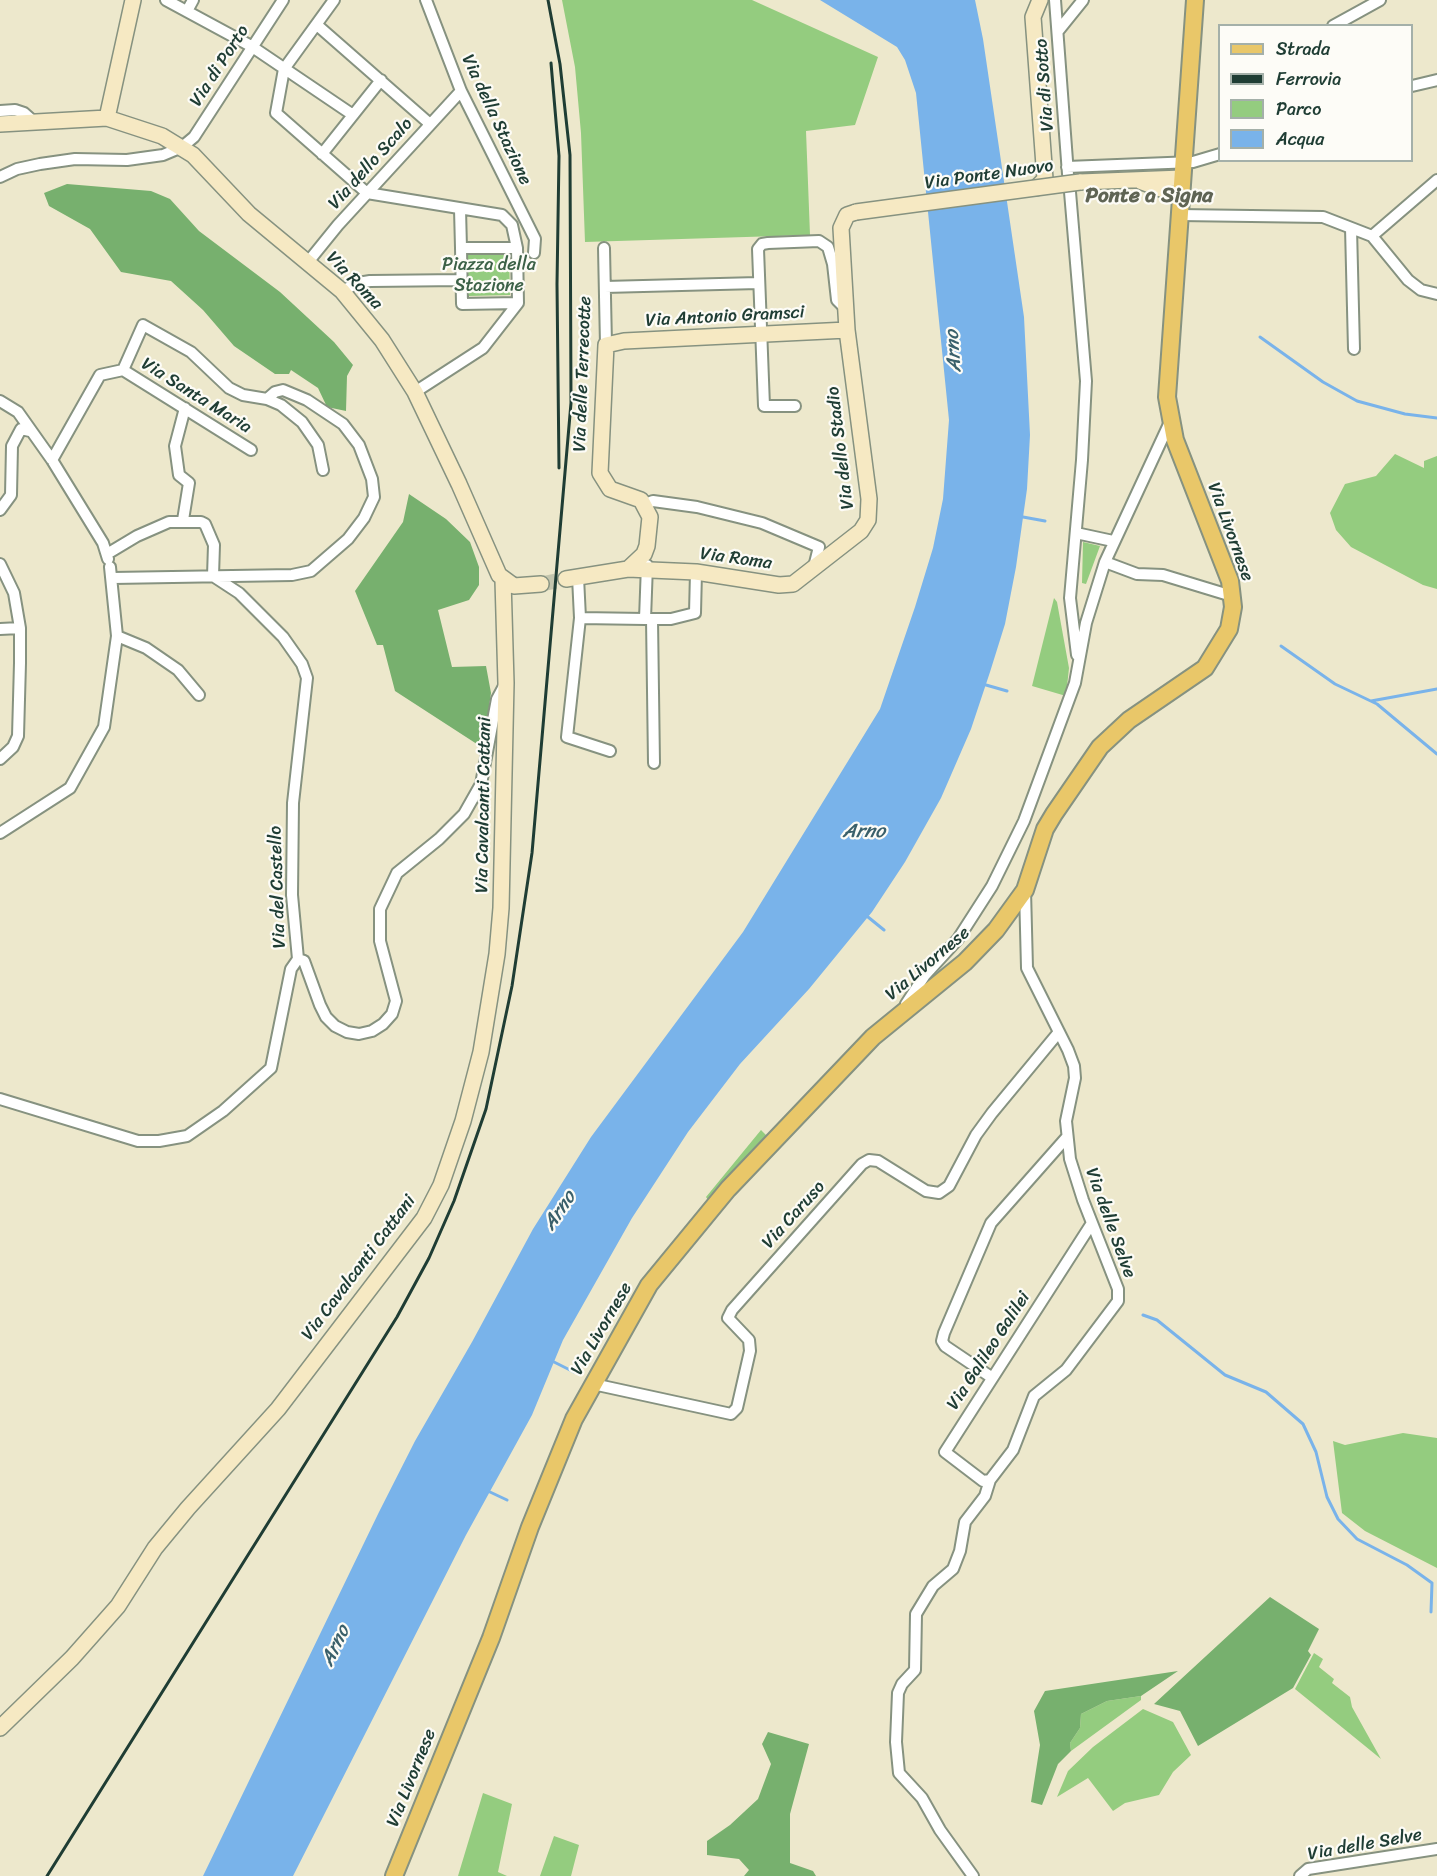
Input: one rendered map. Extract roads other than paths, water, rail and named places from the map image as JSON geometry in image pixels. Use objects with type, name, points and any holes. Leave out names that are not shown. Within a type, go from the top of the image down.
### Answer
[{"type":"main road","points":[[107,118],[133,0]]},
{"type":"main road","points":[[1036,188],[1045,179],[1034,17],[1040,0]]},
{"type":"main road","name":"Via Livornese","points":[[394,1876],[491,1638],[530,1527],[574,1419],[649,1285],[728,1189],[873,1036],[965,962],[996,930],[1025,890],[1045,829],[1071,787],[1100,747],[1129,720],[1199,672],[1212,659],[1229,629],[1233,615],[1228,577],[1175,440],[1170,422],[1167,390],[1195,0]]},
{"type":"main road","name":"Via Roma","points":[[0,124],[107,118],[162,136],[182,147],[249,214],[342,291],[382,340],[414,392],[503,580]]},
{"type":"main road","name":"Via Ponte Nuovo","points":[[856,212],[1036,188],[1071,179],[1128,178],[1182,170]]},
{"type":"main road","name":"Via Ponte Nuovo","points":[[1128,178],[1180,196]]},
{"type":"main road","name":"Via dello Stadio","points":[[793,584],[861,531],[869,513],[847,330],[840,228],[847,215],[856,212]]},
{"type":"main road","name":"Via Antonio Gramsci","points":[[606,345],[624,341],[847,330]]},
{"type":"main road","name":"Via delle Terrecotte","points":[[606,345],[599,465],[604,482],[619,492],[636,497],[645,504]]},
{"type":"main road","points":[[628,569],[644,554],[647,546],[650,517],[645,504]]},
{"type":"main road","name":"Via Roma","points":[[572,578],[628,569],[696,572],[779,585],[793,584]]},
{"type":"main road","points":[[503,580],[518,587],[541,584]]},
{"type":"main road","name":"Via Cavalcanti Cattani","points":[[0,1728],[72,1658],[118,1606],[155,1548],[278,1409],[424,1218],[441,1185],[463,1121],[492,993],[501,908],[506,683],[503,580]]},
{"type":"street","points":[[166,0],[251,46],[353,116]]},
{"type":"street","points":[[187,11],[193,0]]},
{"type":"street","name":"Via di Porto","points":[[182,147],[194,137],[283,0]]},
{"type":"street","points":[[334,0],[284,69],[276,113],[367,193],[502,215],[508,219],[517,248],[518,303],[483,348],[414,392]]},
{"type":"street","name":"Via della Stazione","points":[[426,0],[461,91],[535,239],[534,253]]},
{"type":"street","name":"Via di Sotto","points":[[1055,0],[1086,381],[1070,598],[1078,668]]},
{"type":"street","points":[[1058,31],[1083,0]]},
{"type":"street","points":[[1337,24],[1380,0]]},
{"type":"street","points":[[317,24],[430,124]]},
{"type":"street","points":[[322,154],[381,80]]},
{"type":"street","points":[[1413,86],[1437,80]]},
{"type":"street","name":"Via dello Scalo","points":[[308,261],[461,91]]},
{"type":"street","name":"Via Roma","points":[[0,111],[15,110],[24,113],[33,121]]},
{"type":"street","points":[[0,177],[17,169],[40,164],[75,159],[127,160],[163,155],[182,147]]},
{"type":"street","points":[[1071,179],[1182,170],[1193,162],[1218,155]]},
{"type":"street","points":[[1372,236],[1437,180]]},
{"type":"street","points":[[460,209],[462,304],[518,303]]},
{"type":"street","points":[[1179,215],[1323,217],[1372,236],[1408,280],[1421,290],[1437,294]]},
{"type":"street","points":[[1351,228],[1354,349]]},
{"type":"street","name":"Via dello Stadio","points":[[758,283],[758,249],[762,244],[819,241],[828,248],[833,264],[837,300],[845,308]]},
{"type":"street","points":[[461,248],[517,248]]},
{"type":"street","name":"Via delle Terrecotte","points":[[604,248],[606,345]]},
{"type":"street","points":[[342,291],[358,283],[370,281],[461,280]]},
{"type":"street","points":[[605,287],[758,283],[764,406],[795,406]]},
{"type":"street","points":[[52,460],[100,375],[123,370],[143,325],[191,352],[229,388],[243,395],[267,399],[281,405],[302,422],[318,445],[323,470]]},
{"type":"street","name":"Via Santa Maria","points":[[123,370],[251,450]]},
{"type":"street","points":[[109,565],[213,576],[292,575],[311,571],[348,538],[370,508],[374,497],[372,479],[359,445],[343,424],[308,400],[283,390],[275,392],[267,399]]},
{"type":"street","points":[[0,401],[18,412],[86,514],[109,565],[117,636],[104,727],[70,788],[0,833]]},
{"type":"street","points":[[183,520],[189,483],[179,475],[175,446],[184,408]]},
{"type":"street","points":[[899,1015],[925,975],[958,939],[992,886],[1034,798],[1078,668],[1086,623],[1105,562],[1170,422]]},
{"type":"street","points":[[0,510],[11,495],[12,446],[21,429],[30,431]]},
{"type":"street","points":[[645,504],[653,501],[697,507],[762,523],[819,547],[814,567]]},
{"type":"street","points":[[109,565],[156,526],[183,520],[205,524],[214,545],[213,576]]},
{"type":"street","points":[[1076,533],[1113,541]]},
{"type":"street","points":[[647,546],[654,763]]},
{"type":"street","points":[[1105,562],[1137,574],[1163,575],[1232,596]]},
{"type":"street","points":[[0,564],[14,593],[20,628],[18,736],[13,747],[0,759]]},
{"type":"street","points":[[580,618],[671,619],[695,613],[696,572]]},
{"type":"street","name":"Via del Castello","points":[[213,576],[239,593],[283,637],[302,664],[307,678],[292,803],[292,895],[298,959],[304,961],[326,1017],[346,1032],[359,1034],[372,1031],[392,1014],[396,1001],[380,941],[381,909],[397,873],[464,814],[481,784],[497,699],[506,683]]},
{"type":"street","points":[[572,578],[580,618],[567,737],[610,752]]},
{"type":"street","points":[[0,629],[20,628]]},
{"type":"street","points":[[117,636],[146,648],[178,670],[199,695]]},
{"type":"street","name":"Via delle Selve","points":[[973,1876],[922,1798],[899,1773],[896,1742],[898,1693],[902,1684],[915,1670],[914,1621],[921,1602],[933,1586],[953,1569],[960,1551],[965,1522],[985,1496],[990,1480],[1013,1450],[1034,1396],[1066,1370],[1118,1301],[1118,1289],[1075,1178],[1067,1137],[1067,1110],[1075,1078],[1068,1050],[1027,968],[1025,890]]},
{"type":"street","points":[[0,1099],[138,1141],[159,1141],[187,1136],[223,1111],[271,1068],[291,969],[298,959]]},
{"type":"street","name":"Via Caruso","points":[[593,1384],[731,1414],[737,1408],[750,1351],[749,1341],[728,1318],[732,1310],[861,1164],[869,1160],[878,1161],[926,1191],[939,1193],[949,1186],[976,1136],[992,1113],[1059,1032]]},
{"type":"street","points":[[992,1377],[945,1346],[942,1341],[944,1333],[991,1223],[1067,1137]]},
{"type":"street","name":"Via Galileo Galilei","points":[[990,1480],[983,1481],[949,1458],[945,1452],[1092,1223]]},
{"type":"street","name":"Via delle Selve","points":[[1300,1876],[1308,1869],[1437,1848]]},
{"type":"water","name":"Arno","points":[[820,0],[975,0],[983,39],[1024,317],[1030,435],[1027,489],[1016,567],[1005,624],[990,672],[971,729],[941,798],[905,862],[872,912],[809,989],[740,1064],[688,1132],[632,1218],[563,1340],[532,1415],[466,1535],[293,1876],[203,1876],[415,1441],[533,1229],[591,1137],[743,932],[880,709],[915,607],[933,548],[943,499],[949,420],[916,93],[905,60],[897,47]]},
{"type":"waterway","points":[[1260,337],[1323,382],[1357,401],[1405,414],[1437,418]]},
{"type":"waterway","points":[[1023,517],[1045,521]]},
{"type":"waterway","points":[[1281,646],[1335,684],[1377,704],[1437,754]]},
{"type":"waterway","points":[[986,685],[1007,691]]},
{"type":"waterway","points":[[1371,701],[1437,689]]},
{"type":"waterway","points":[[868,917],[884,930]]},
{"type":"waterway","points":[[1143,1315],[1157,1320],[1225,1375],[1266,1392],[1303,1424],[1316,1452],[1327,1497],[1338,1519],[1357,1539],[1407,1565],[1432,1583],[1431,1612]]},
{"type":"waterway","points":[[554,1362],[574,1372]]},
{"type":"waterway","points":[[490,1492],[507,1500]]},
{"type":"tunnel","points":[[541,584],[566,579]]},
{"type":"railway","points":[[47,1876],[397,1317],[429,1258],[454,1201],[486,1109],[512,986],[532,853],[571,403],[570,155],[560,64],[548,0]]},
{"type":"railway","points":[[551,63],[559,156],[557,284],[559,468]]},
{"type":"district","name":"Ponte a Signa","points":[[1149,197]]},
{"type":"park label","name":"Piazza della Stazione","points":[[489,275]]}]
